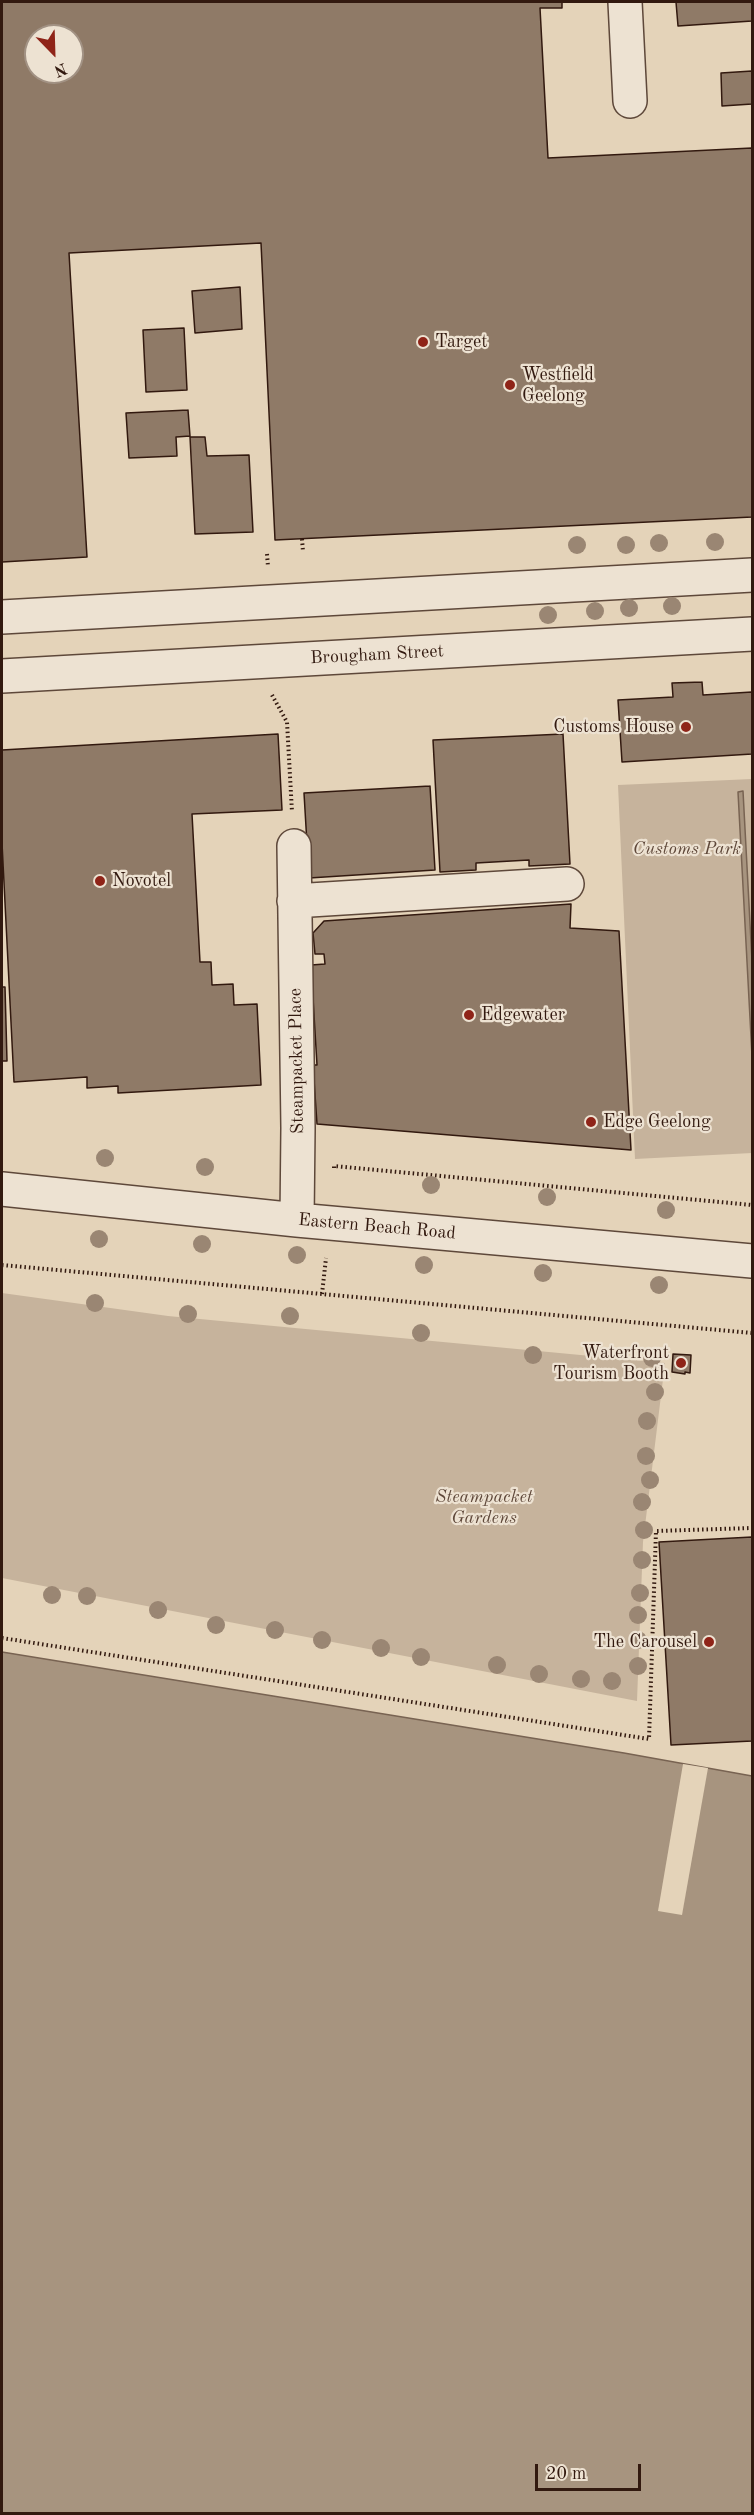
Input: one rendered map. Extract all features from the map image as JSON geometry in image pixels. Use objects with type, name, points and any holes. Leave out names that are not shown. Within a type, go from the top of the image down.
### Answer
[{"type":"street","points":[[625,2],[630,101]]},
{"type":"street","points":[[2,617],[753,575]]},
{"type":"street","name":"Brougham Street","points":[[2,676],[753,634]]},
{"type":"street","name":"Steampacket Place","points":[[293,831],[298,1128],[297,1221]]},
{"type":"street","points":[[294,901],[567,884]]},
{"type":"street","name":"Eastern Beach Road","points":[[2,1189],[297,1221],[753,1261]]},
{"type":"path","points":[[302,539],[303,552]]},
{"type":"path","points":[[289,750],[293,831]]},
{"type":"path","points":[[334,1166],[753,1205]]},
{"type":"path","points":[[322,1294],[326,1255]]},
{"type":"path","points":[[2,1266],[753,1332]]},
{"type":"path","points":[[2,1638],[649,1738],[656,1531],[753,1528]]},
{"type":"green space","name":"Customs Park","points":[[752,779],[752,1153],[635,1159],[618,785]]},
{"type":"green space","name":"Steampacket Gardens","points":[[2,1293],[168,1316],[665,1363],[643,1542],[637,1701],[2,1578]]},
{"type":"shaded area","points":[[743,791],[752,961],[752,1056],[738,792]]},
{"type":"shaded area","points":[[2,1652],[624,1753],[752,1776],[752,2513],[2,2513]]},
{"type":"pier","points":[[683,1764],[708,1768],[682,1915],[658,1911]]},
{"type":"building","name":"Westfield Geelong","points":[[2,2],[562,2],[562,8],[540,8],[548,158],[752,148],[752,517],[275,540],[261,243],[69,253],[87,557],[2,562]]},
{"type":"building","points":[[676,2],[752,2],[752,21],[678,26]]},
{"type":"building","points":[[752,71],[752,104],[722,106],[721,73]]},
{"type":"building","points":[[240,287],[242,329],[195,333],[192,291]]},
{"type":"building","points":[[184,328],[187,390],[146,392],[143,330]]},
{"type":"building","points":[[188,410],[190,436],[176,437],[177,456],[129,458],[126,413]]},
{"type":"building","points":[[190,437],[205,437],[207,456],[249,455],[253,532],[195,534]]},
{"type":"building","name":"Customs House","points":[[702,682],[703,695],[752,692],[752,754],[622,762],[618,700],[673,697],[672,683]]},
{"type":"building","name":"Novotel","points":[[278,734],[282,810],[192,814],[200,962],[211,962],[212,985],[233,984],[234,1005],[257,1004],[261,1085],[118,1093],[118,1086],[87,1088],[87,1077],[14,1082],[2,843],[2,750]]},
{"type":"building","points":[[563,734],[570,864],[529,866],[529,860],[476,863],[476,870],[440,872],[433,740]]},
{"type":"building","points":[[430,786],[435,870],[309,878],[304,793]]},
{"type":"building","name":"Edgewater","points":[[571,904],[570,928],[619,931],[631,1150],[317,1124],[313,1065],[317,1065],[311,965],[325,964],[324,954],[315,954],[313,933],[324,921]]},
{"type":"building","points":[[2,987],[5,987],[7,1061],[2,1061]]},
{"type":"building","name":"Waterfront Tourism Booth","points":[[673,1354],[691,1355],[690,1373],[672,1372]]},
{"type":"building","name":"The Carousel","points":[[752,1537],[752,1741],[671,1745],[659,1542]]},
{"type":"place","name":"Target","points":[[423,342]]},
{"type":"place","name":"Westfield Geelong","points":[[510,385]]},
{"type":"place","name":"Customs House","points":[[686,727]]},
{"type":"place","name":"Novotel","points":[[100,881]]},
{"type":"place","name":"Edgewater","points":[[469,1015]]},
{"type":"place","name":"Edge Geelong","points":[[591,1122]]},
{"type":"place","name":"Waterfront Tourism Booth","points":[[681,1363]]},
{"type":"place","name":"The Carousel","points":[[709,1642]]}]
